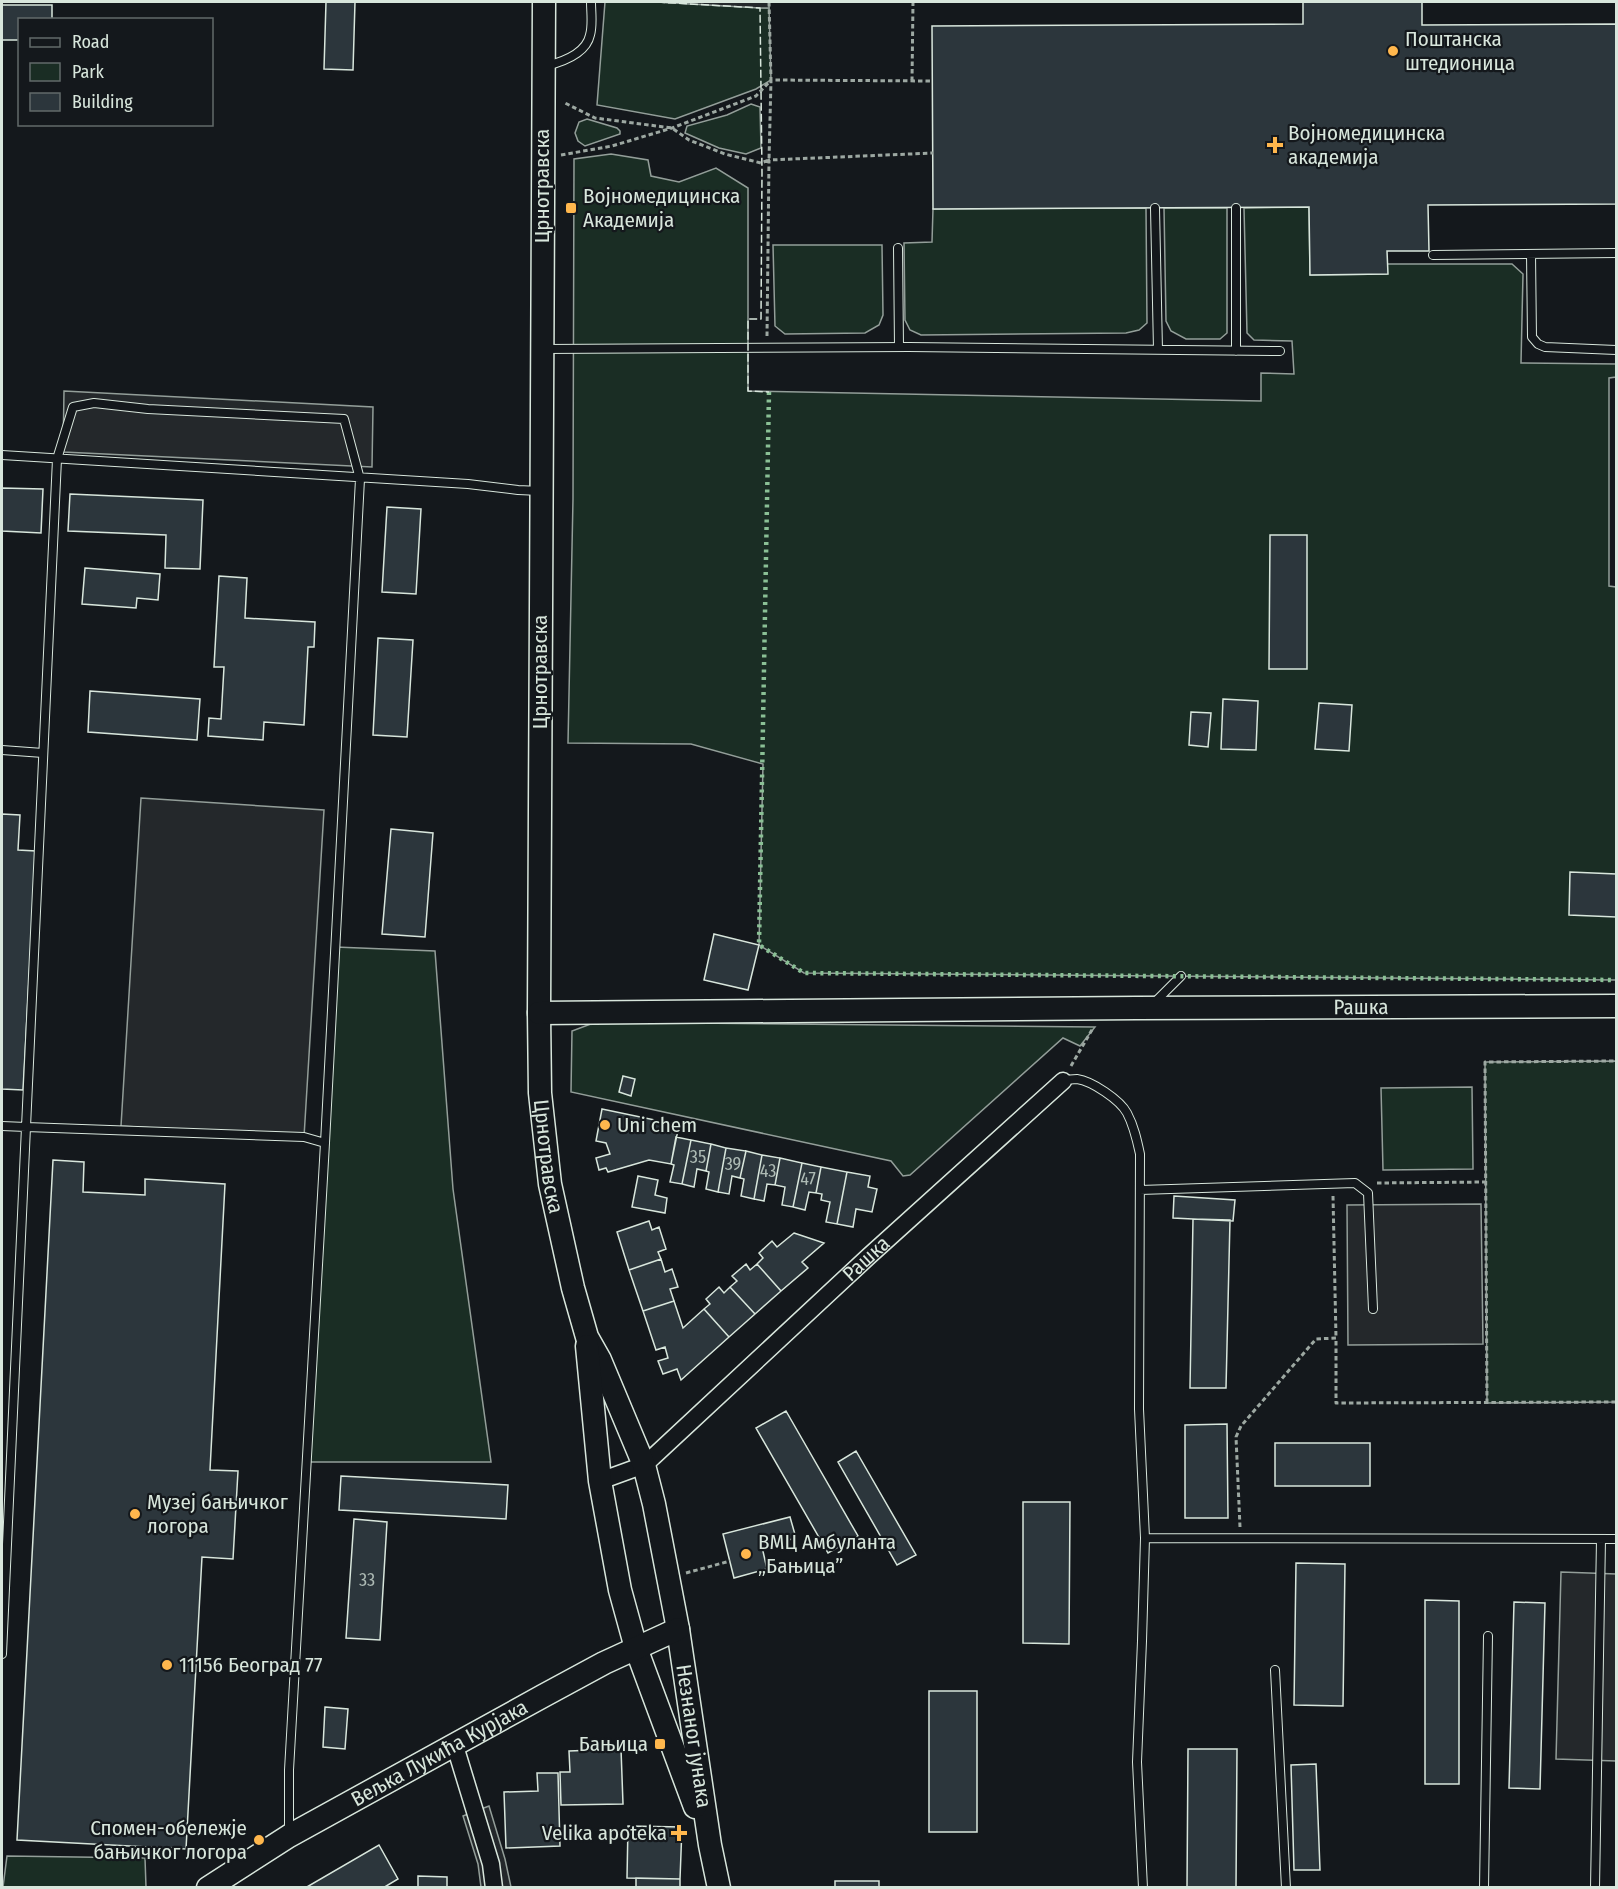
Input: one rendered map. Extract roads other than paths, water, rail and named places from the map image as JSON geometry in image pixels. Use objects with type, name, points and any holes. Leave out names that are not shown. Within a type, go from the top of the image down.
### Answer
[{"type":"main road","name":"Црнотравска","points":[[544,2],[540,1093],[549,1184],[573,1288],[587,1337],[604,1370],[644,1465],[665,1557],[678,1629]]},
{"type":"main road","name":"Рашка","points":[[539,1013],[1617,1006]]},
{"type":"main road","name":"Црнотравска","points":[[587,1337],[587,1361],[600,1481],[620,1590],[636,1647]]},
{"type":"main road","name":"Вељка Лукића Курјака","points":[[208,1887],[290,1836],[543,1696],[636,1647],[678,1629]]},
{"type":"main road","name":"Незнаног јунака","points":[[678,1629],[710,1845],[719,1887]]},
{"type":"main road","name":"Незнаног јунака","points":[[636,1647],[710,1845]]},
{"type":"street","name":"Рашка","points":[[600,1481],[644,1465],[869,1256],[1063,1081]]},
{"type":"street","points":[[455,1746],[491,1864],[494,1887]]},
{"type":"lane","points":[[543,67],[559,63],[580,51],[585,45],[590,36],[591,2]]},
{"type":"lane","points":[[1155,208],[1158,350]]},
{"type":"lane","points":[[1236,208],[1236,351]]},
{"type":"lane","points":[[898,248],[899,347]]},
{"type":"lane","points":[[1433,255],[1617,253]]},
{"type":"lane","points":[[1532,254],[1532,337],[1538,344],[1617,350]]},
{"type":"lane","points":[[541,349],[899,347],[1280,351]]},
{"type":"lane","points":[[2,1654],[57,459],[73,407],[93,403],[148,409],[344,419],[360,478],[325,1143],[289,1758],[290,1836]]},
{"type":"lane","points":[[2,455],[468,484],[541,491]]},
{"type":"lane","points":[[2,750],[43,753]]},
{"type":"lane","points":[[1149,1008],[1181,976]]},
{"type":"lane","points":[[1063,1081],[1075,1079],[1087,1082],[1108,1094],[1126,1110],[1140,1154],[1139,1409],[1145,1538],[1137,1762],[1143,1887]]},
{"type":"lane","points":[[2,1126],[304,1137],[325,1143]]},
{"type":"lane","points":[[1140,1190],[1355,1183],[1368,1193],[1373,1309]]},
{"type":"lane","points":[[1145,1538],[1617,1539]]},
{"type":"lane","points":[[1594,1887],[1601,1539]]},
{"type":"lane","points":[[1484,1887],[1488,1636]]},
{"type":"lane","points":[[1275,1670],[1286,1887]]},
{"type":"place","name":"Поштанска штедионица","points":[[1393,51]]},
{"type":"place","name":"Војномедицинска академија","points":[[1275,145]]},
{"type":"place","name":"Војномедицинска Академија","points":[[571,208]]},
{"type":"place","name":"Uni chem","points":[[605,1125]]},
{"type":"place","name":"Музеј бањичког логора","points":[[135,1514]]},
{"type":"place","name":"ВМЦ Амбуланта „Бањица”","points":[[746,1554]]},
{"type":"place","name":"11156 Београд 77","points":[[167,1665]]},
{"type":"place","name":"Бањица","points":[[660,1744]]},
{"type":"place","name":"Velika apoteka","points":[[679,1833]]},
{"type":"place","name":"Спомен-обележје бањичког логора","points":[[259,1840]]}]
